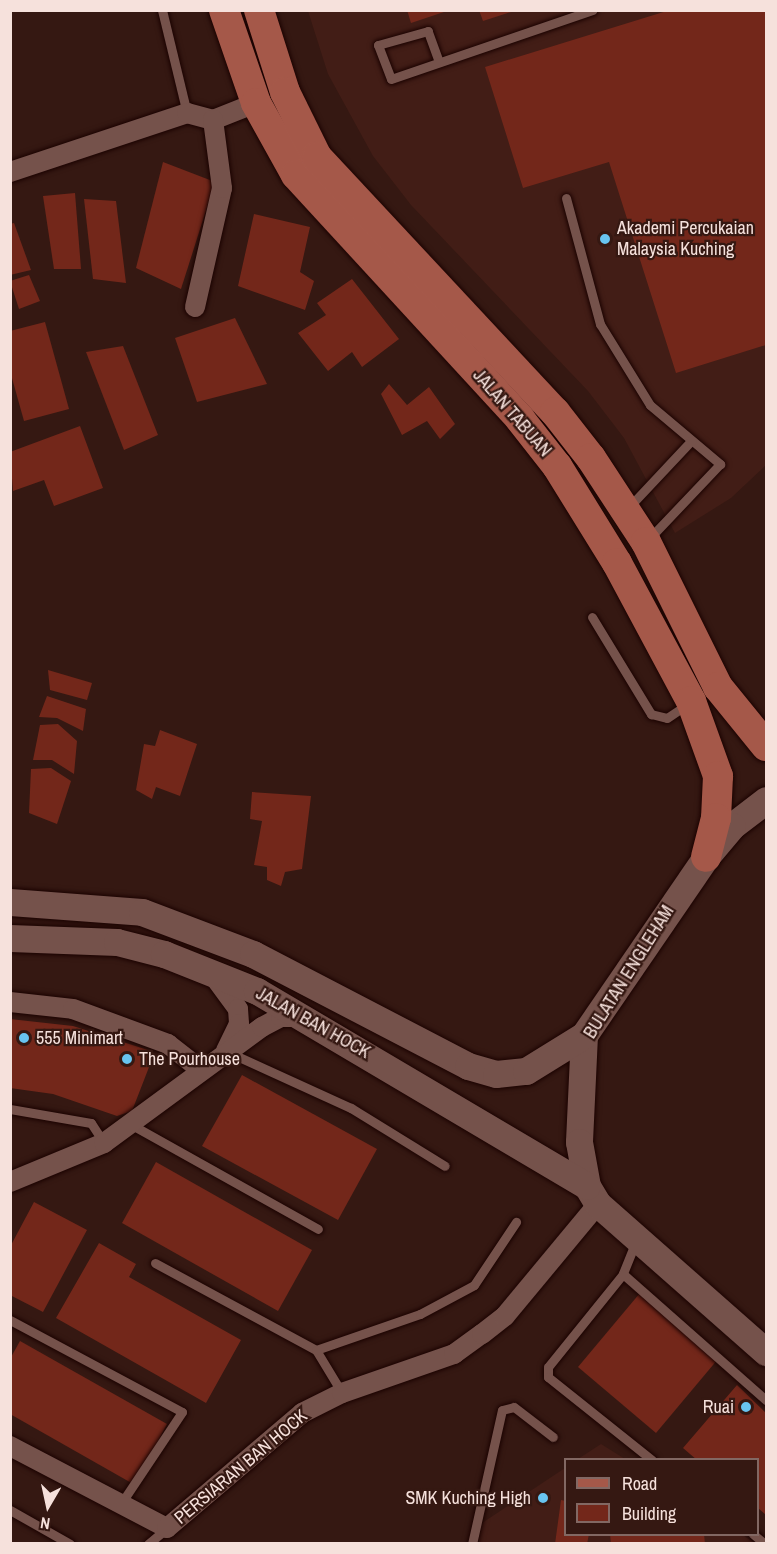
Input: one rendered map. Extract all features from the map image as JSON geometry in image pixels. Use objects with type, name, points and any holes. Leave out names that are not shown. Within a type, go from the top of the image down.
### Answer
[{"type":"main road","name":"JALAN TABUAN","points":[[224,10],[256,102],[296,175],[520,418],[557,466],[617,563],[691,702],[718,776],[717,818],[706,857]]},
{"type":"main road","name":"JALAN TABUAN","points":[[259,10],[285,92],[317,157],[555,412],[627,509],[646,542],[718,687],[766,746]]},
{"type":"main road","name":"BULATAN ENGLEHAM","points":[[592,1195],[579,1142],[585,1035],[706,857],[732,826],[766,800]]},
{"type":"main road","name":"JALAN BAN HOCK","points":[[10,902],[142,912],[253,954],[468,1066],[496,1074],[525,1071],[585,1035]]},
{"type":"main road","name":"JALAN BAN HOCK","points":[[10,938],[117,942],[209,970],[306,1017],[592,1195]]},
{"type":"main road","points":[[592,1195],[636,1241],[766,1353]]},
{"type":"street","points":[[10,172],[187,113],[213,120],[256,102]]},
{"type":"street","points":[[195,307],[222,188],[213,120]]},
{"type":"street","points":[[209,970],[238,1009],[239,1024],[226,1051]]},
{"type":"street","points":[[10,1002],[73,1009],[168,1044],[201,1070]]},
{"type":"street","points":[[10,1182],[104,1143],[132,1125],[226,1051],[281,1017],[306,1017]]},
{"type":"street","name":"PERSIARAN BAN HOCK","points":[[10,1446],[120,1506],[167,1528],[302,1413],[342,1393],[454,1354],[505,1316],[592,1195]]},
{"type":"lane","points":[[162,10],[187,113]]},
{"type":"lane","points":[[439,62],[428,31],[378,45],[391,79],[592,10]]},
{"type":"lane","points":[[566,198],[600,324],[650,405],[720,464],[646,542]]},
{"type":"lane","points":[[627,509],[690,441]]},
{"type":"lane","points":[[592,616],[651,714],[667,718],[691,702]]},
{"type":"lane","points":[[226,1051],[351,1108],[445,1166]]},
{"type":"lane","points":[[10,1109],[91,1123],[104,1143]]},
{"type":"lane","points":[[132,1125],[318,1229]]},
{"type":"lane","points":[[316,1350],[420,1314],[474,1285],[516,1222]]},
{"type":"lane","points":[[636,1241],[623,1274],[548,1367],[548,1377],[649,1458]]},
{"type":"lane","points":[[155,1263],[316,1350],[342,1393]]},
{"type":"lane","points":[[623,1274],[766,1400]]},
{"type":"lane","points":[[10,1320],[182,1412],[120,1506]]},
{"type":"lane","points":[[472,1544],[502,1410],[514,1407],[553,1437]]},
{"type":"lane","points":[[11,1511],[70,1544]]},
{"type":"lane","points":[[148,1544],[167,1528]]},
{"type":"shaded area","name":"Akademi Percukaian Malaysia Kuching","points":[[308,11],[766,11],[766,465],[731,498],[675,533],[624,438],[588,391],[411,205],[373,156],[328,74]]},
{"type":"shaded area","points":[[601,1444],[623,1458],[580,1458]]},
{"type":"shaded area","name":"SMK Kuching High","points":[[564,1469],[564,1536],[744,1536],[755,1543],[477,1543],[476,1527]]},
{"type":"building","points":[[407,10],[447,10],[447,11],[411,23]]},
{"type":"building","points":[[479,10],[514,10],[514,11],[483,21]]},
{"type":"building","points":[[670,10],[766,10],[766,345],[676,373],[609,162],[523,188],[485,67]]},
{"type":"building","points":[[163,162],[215,182],[181,289],[136,268]]},
{"type":"building","points":[[75,193],[81,269],[54,269],[43,196]]},
{"type":"building","points":[[84,199],[116,201],[126,283],[93,279]]},
{"type":"building","points":[[254,214],[310,227],[300,272],[314,281],[305,310],[238,286]]},
{"type":"building","points":[[14,223],[31,270],[10,275],[10,224]]},
{"type":"building","points":[[29,275],[40,301],[19,309],[10,281]]},
{"type":"building","points":[[352,279],[399,339],[362,367],[352,352],[328,371],[298,333],[326,315],[317,303]]},
{"type":"building","points":[[235,318],[267,384],[197,402],[175,338]]},
{"type":"building","points":[[45,322],[69,409],[24,421],[10,371],[10,331]]},
{"type":"building","points":[[123,346],[158,435],[124,450],[86,352]]},
{"type":"building","points":[[389,384],[407,405],[429,387],[455,424],[440,439],[427,421],[402,435],[381,394]]},
{"type":"building","points":[[80,426],[103,488],[54,506],[44,480],[13,491],[10,452]]},
{"type":"building","points":[[48,670],[92,683],[87,700],[50,690]]},
{"type":"building","points":[[47,696],[86,709],[83,731],[57,718],[39,717]]},
{"type":"building","points":[[58,724],[77,741],[74,774],[52,760],[33,760],[40,725]]},
{"type":"building","points":[[160,730],[197,744],[180,796],[156,787],[152,799],[136,790],[144,744],[155,746]]},
{"type":"building","points":[[51,768],[71,781],[57,824],[29,813],[31,769]]},
{"type":"building","points":[[252,792],[311,796],[302,869],[285,872],[281,886],[267,880],[267,867],[254,865],[262,821],[250,819]]},
{"type":"building","points":[[10,1019],[73,1026],[148,1050],[151,1062],[132,1111],[117,1116],[53,1094],[10,1088]]},
{"type":"building","points":[[242,1075],[377,1149],[338,1220],[202,1146]]},
{"type":"building","points":[[156,1162],[312,1250],[278,1311],[122,1223]]},
{"type":"building","points":[[34,1202],[87,1230],[43,1312],[10,1295],[10,1247]]},
{"type":"building","points":[[99,1243],[136,1264],[129,1277],[241,1340],[206,1403],[56,1318]]},
{"type":"building","points":[[640,1293],[718,1359],[656,1433],[578,1367]]},
{"type":"building","points":[[20,1341],[167,1424],[135,1485],[10,1414],[10,1359]]},
{"type":"building","points":[[737,1385],[766,1413],[766,1515],[759,1509],[759,1458],[695,1458],[683,1448]]},
{"type":"building","points":[[561,1500],[564,1501],[564,1536],[589,1536],[587,1544],[555,1544]]},
{"type":"building","points":[[610,1536],[704,1536],[705,1544],[611,1544]]},
{"type":"place","name":"Akademi Percukaian Malaysia Kuching","points":[[605,239]]},
{"type":"place","name":"555 Minimart","points":[[24,1038]]},
{"type":"place","name":"The Pourhouse","points":[[127,1059]]},
{"type":"place","name":"Ruai","points":[[746,1407]]},
{"type":"place","name":"SMK Kuching High","points":[[543,1498]]}]
